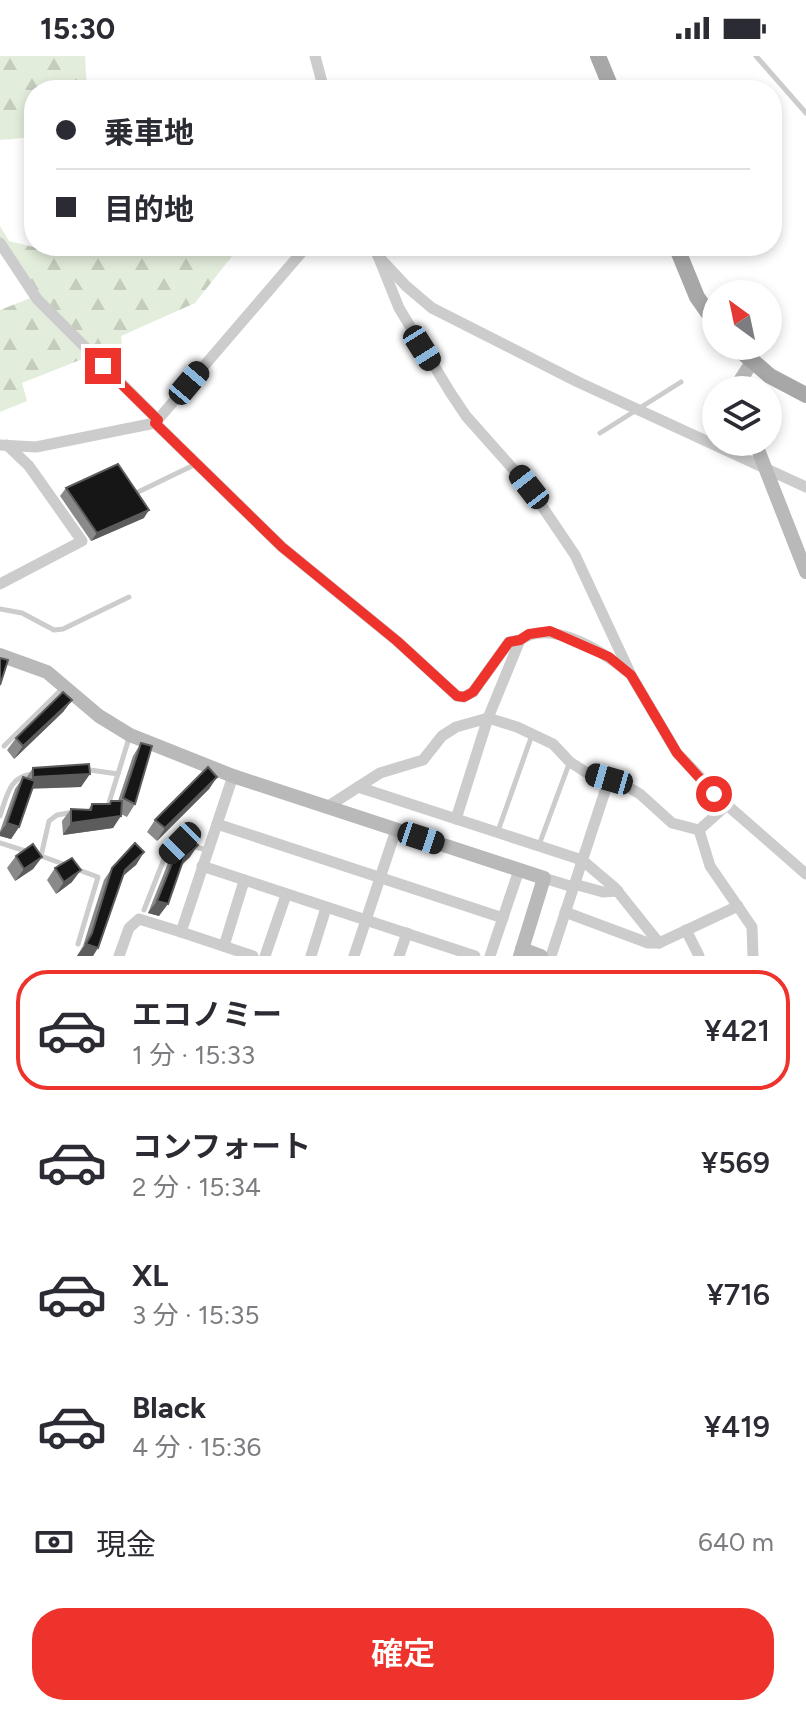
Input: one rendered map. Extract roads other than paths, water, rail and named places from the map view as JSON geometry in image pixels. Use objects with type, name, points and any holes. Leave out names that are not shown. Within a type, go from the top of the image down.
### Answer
[{"type":"main road","points":[[598,56],[608,80]]},
{"type":"main road","points":[[680,256],[702,304]]},
{"type":"main road","points":[[752,362],[770,376],[806,395]]},
{"type":"street","points":[[315,56],[321,80]]},
{"type":"street","points":[[0,243],[37,299],[197,464],[282,547],[397,641],[457,696],[464,697],[473,692],[509,642],[529,634],[550,631],[599,652],[631,675]]},
{"type":"street","points":[[3,445],[36,447],[156,422],[298,256]]},
{"type":"street","points":[[378,256],[399,308],[450,392],[466,416],[529,487],[575,555],[631,675],[677,753],[727,805],[806,874]]},
{"type":"street","points":[[380,256],[406,286],[432,308],[479,334],[806,487]]},
{"type":"street","points":[[743,376],[752,362]]},
{"type":"street","points":[[0,584],[82,541],[29,466],[3,445]]},
{"type":"street","points":[[760,456],[806,572]]},
{"type":"street","points":[[456,819],[488,718],[520,640]]},
{"type":"street","points":[[0,655],[47,672],[99,716],[130,735],[233,776],[544,878],[603,892],[618,891]]},
{"type":"street","points":[[327,807],[380,773],[423,760],[442,736],[456,727],[488,718],[553,744],[570,762],[587,773],[609,779],[640,794],[672,823],[699,830]]},
{"type":"street","points":[[181,932],[233,776]]},
{"type":"street","points":[[551,956],[609,779]]},
{"type":"street","points":[[358,787],[582,860],[618,891],[659,943]]},
{"type":"street","points":[[699,830],[727,805]]},
{"type":"street","points":[[217,824],[503,918]]},
{"type":"street","points":[[354,956],[396,830]]},
{"type":"street","points":[[699,830],[710,866],[752,927],[753,956]]},
{"type":"street","points":[[202,866],[407,933],[446,951],[475,956]]},
{"type":"street","points":[[490,956],[519,870]]},
{"type":"street","points":[[541,956],[521,953],[544,878]]},
{"type":"street","points":[[224,946],[244,881]]},
{"type":"street","points":[[265,956],[286,895]]},
{"type":"street","points":[[565,912],[648,943],[659,943],[738,906]]},
{"type":"street","points":[[311,956],[326,908]]},
{"type":"street","points":[[119,956],[129,928],[139,919],[253,956]]},
{"type":"street","points":[[686,930],[699,956]]},
{"type":"street","points":[[399,956],[407,933]]},
{"type":"lane","points":[[756,56],[777,80]]},
{"type":"lane","points":[[782,86],[806,113]]},
{"type":"lane","points":[[600,433],[681,382]]},
{"type":"lane","points":[[134,494],[197,464]]},
{"type":"lane","points":[[0,609],[22,613],[54,630],[63,629],[129,597]]},
{"type":"lane","points":[[4,746],[65,686]]},
{"type":"lane","points":[[95,808],[108,806],[130,735]]},
{"type":"lane","points":[[497,832],[533,735]]},
{"type":"lane","points":[[539,846],[570,762]]},
{"type":"lane","points":[[77,769],[90,768],[118,774]]},
{"type":"lane","points":[[0,816],[11,783],[24,774],[38,773]]},
{"type":"lane","points":[[41,856],[49,821],[57,815],[82,811]]},
{"type":"lane","points":[[0,843],[98,877],[78,944]]},
{"type":"lane","points":[[144,910],[164,859],[180,843],[208,850]]}]
